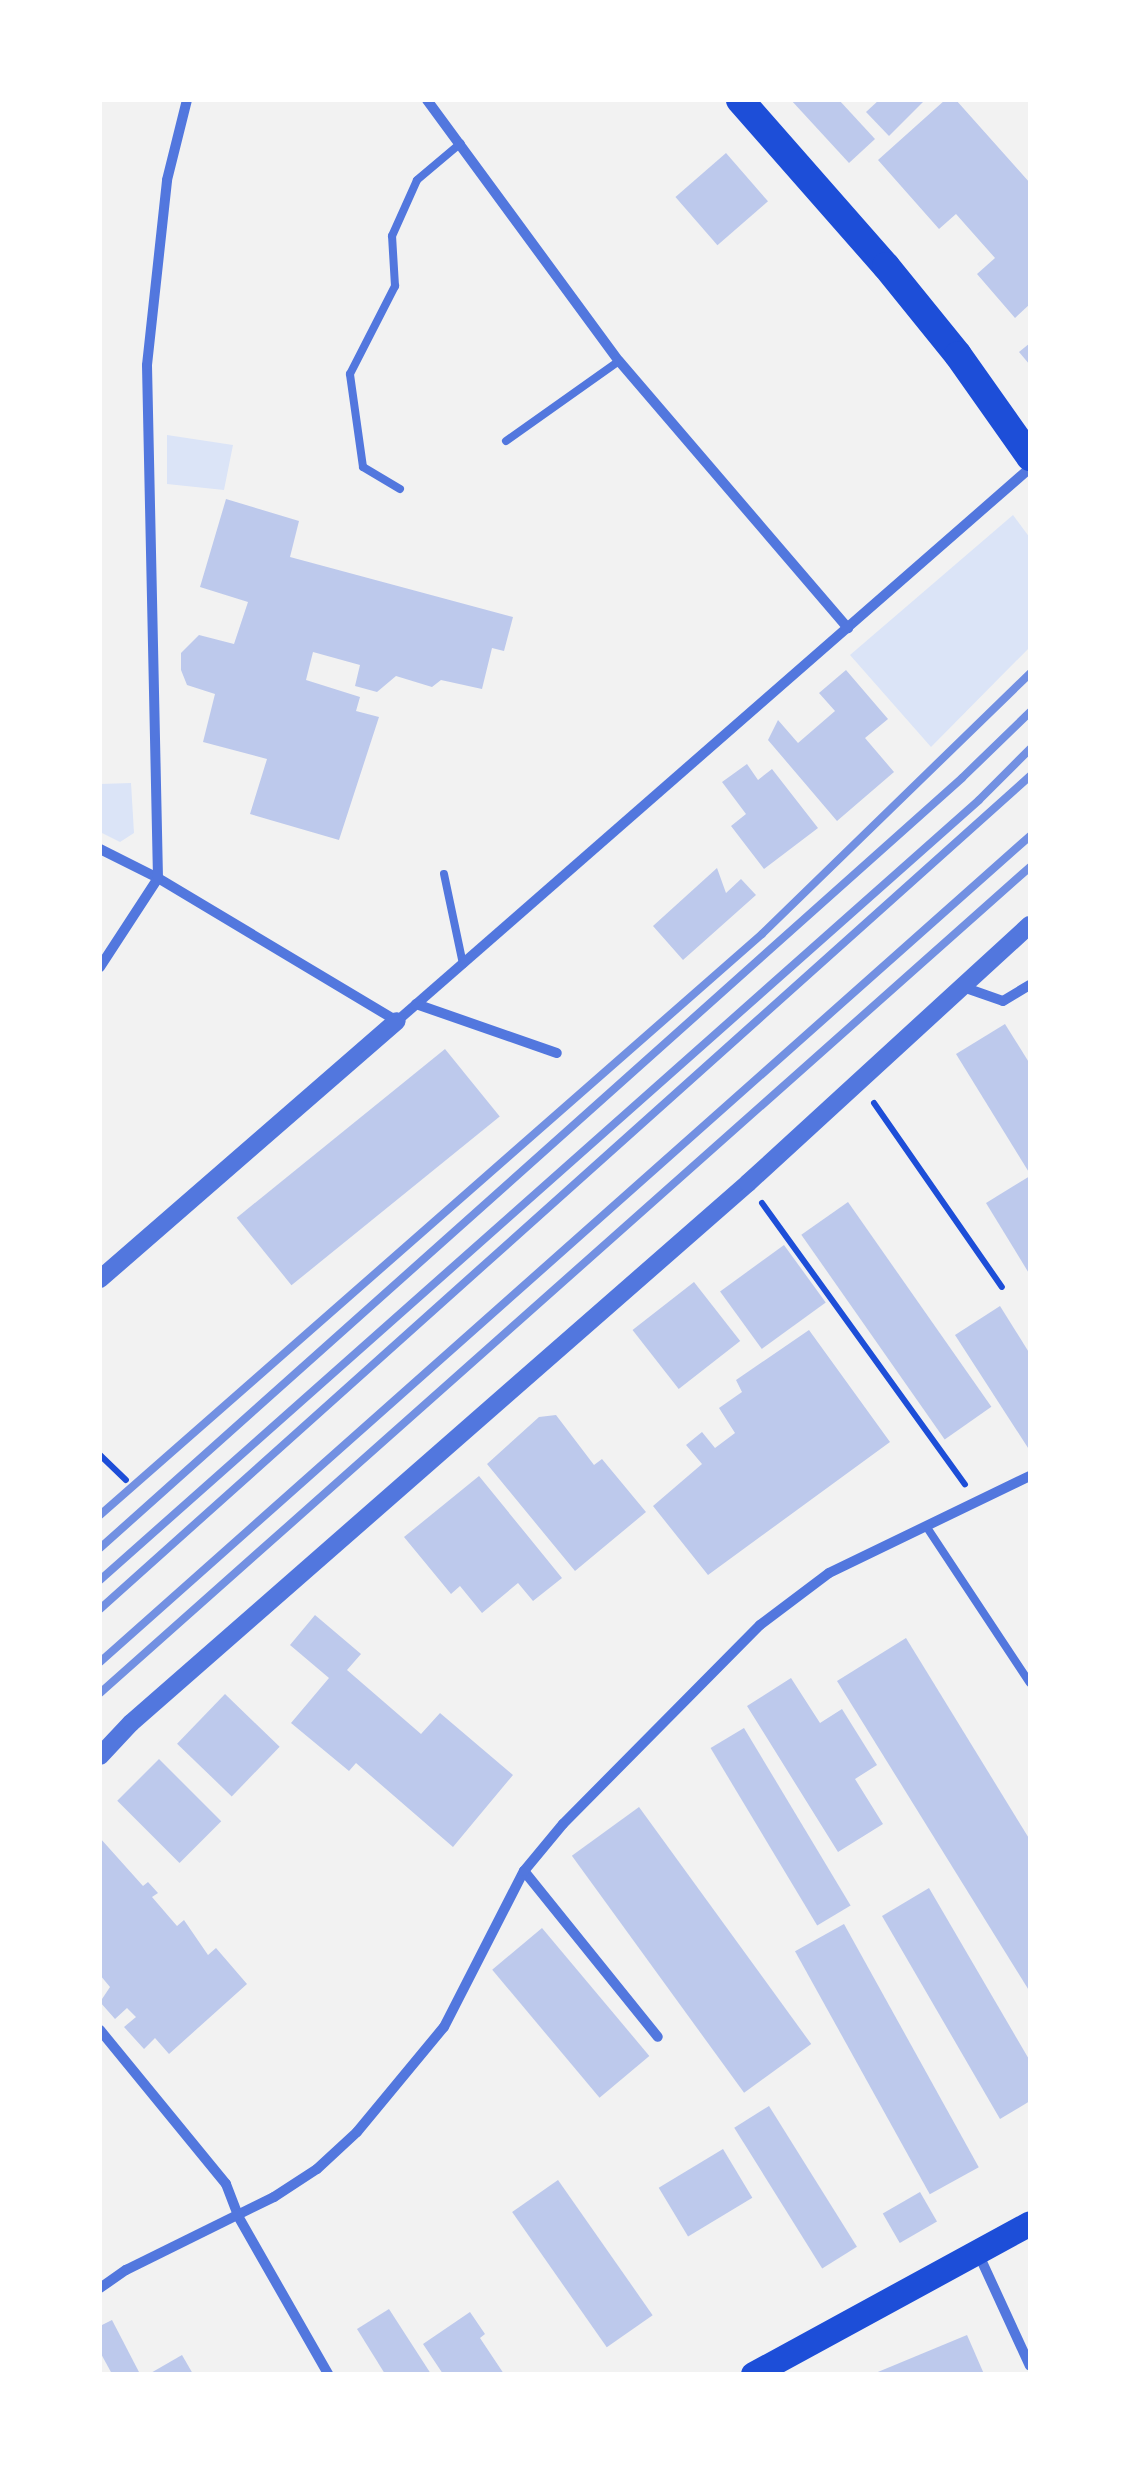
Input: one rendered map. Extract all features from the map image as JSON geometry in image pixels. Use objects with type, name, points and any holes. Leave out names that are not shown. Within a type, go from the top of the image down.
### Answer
[{"type":"highway","points":[[740,100],[898,281],[1030,457]]},
{"type":"main road","points":[[753,2374],[1030,2223]]},
{"type":"street","points":[[100,967],[158,878],[147,366],[167,180],[186,100]]},
{"type":"street","points":[[426,100],[462,143],[618,361],[848,628]]},
{"type":"street","points":[[100,1279],[1030,468]]},
{"type":"street","points":[[100,849],[158,878],[397,1022]]},
{"type":"street","points":[[100,1756],[131,1723],[748,1183],[1030,926]]},
{"type":"street","points":[[961,986],[1003,1002],[1030,985]]},
{"type":"street","points":[[416,1004],[557,1052]]},
{"type":"street","points":[[100,2288],[126,2270],[238,2216],[317,2169],[370,2117],[444,2027],[524,1871],[563,1824],[760,1625],[829,1573],[1030,1476]]},
{"type":"street","points":[[524,1871],[658,2037]]},
{"type":"street","points":[[100,2030],[226,2184],[238,2216],[328,2374]]},
{"type":"street","points":[[977,2251],[1030,2366]]},
{"type":"lane","points":[[400,490],[363,467],[350,374],[395,286],[392,236],[418,180],[462,143]]},
{"type":"lane","points":[[506,441],[618,361]]},
{"type":"lane","points":[[444,874],[463,964]]},
{"type":"lane","points":[[926,1526],[1030,1683]]},
{"type":"path","points":[[858,1080],[1002,1287]]},
{"type":"path","points":[[748,1183],[978,1502]]},
{"type":"path","points":[[100,1455],[126,1480]]},
{"type":"shaded area","points":[[167,435],[233,445],[224,490],[167,484]]},
{"type":"shaded area","points":[[1013,515],[1030,538],[1030,647],[931,747],[850,655]]},
{"type":"shaded area","points":[[131,783],[134,833],[120,842],[100,832],[100,784]]},
{"type":"building","points":[[791,100],[839,100],[875,139],[849,163]]},
{"type":"building","points":[[879,100],[925,100],[889,136],[866,112]]},
{"type":"building","points":[[945,100],[956,100],[1030,183],[1030,304],[1015,318],[977,274],[995,258],[956,214],[939,229],[878,160]]},
{"type":"building","points":[[726,153],[768,201],[717,245],[675,197]]},
{"type":"building","points":[[1030,343],[1030,365],[1019,352]]},
{"type":"building","points":[[226,499],[299,521],[290,557],[513,617],[504,651],[492,648],[482,689],[441,680],[432,687],[396,676],[377,692],[355,686],[360,665],[313,652],[306,680],[360,697],[356,711],[379,717],[339,840],[250,814],[267,759],[203,742],[215,694],[187,685],[181,670],[181,653],[199,635],[234,644],[248,602],[200,587]]},
{"type":"building","points":[[846,670],[888,719],[865,738],[894,772],[837,821],[768,740],[778,720],[798,743],[835,711],[819,693]]},
{"type":"building","points":[[747,764],[758,780],[772,769],[818,828],[764,869],[731,826],[746,814],[722,782]]},
{"type":"building","points":[[717,868],[726,893],[741,879],[756,895],[683,960],[653,926]]},
{"type":"building","points":[[1005,1024],[1030,1064],[1030,1174],[956,1054]]},
{"type":"building","points":[[445,1049],[500,1117],[291,1285],[237,1218]]},
{"type":"building","points":[[1030,1176],[1030,1275],[986,1203]]},
{"type":"building","points":[[848,1202],[991,1407],[945,1439],[801,1235]]},
{"type":"building","points":[[784,1245],[826,1302],[762,1349],[720,1291]]},
{"type":"building","points":[[694,1282],[740,1341],[679,1389],[633,1330]]},
{"type":"building","points":[[1000,1306],[1030,1354],[1030,1451],[955,1335]]},
{"type":"building","points":[[809,1330],[890,1442],[708,1575],[653,1506],[702,1464],[686,1445],[702,1432],[715,1448],[735,1433],[719,1408],[742,1392],[736,1380]]},
{"type":"building","points":[[556,1415],[594,1465],[602,1459],[646,1512],[575,1571],[487,1464],[539,1417]]},
{"type":"building","points":[[479,1476],[562,1578],[533,1601],[518,1583],[482,1613],[460,1586],[451,1594],[404,1537]]},
{"type":"building","points":[[315,1615],[361,1654],[347,1670],[421,1734],[440,1713],[513,1775],[453,1847],[356,1763],[349,1771],[291,1723],[329,1678],[290,1645]]},
{"type":"building","points":[[906,1638],[1030,1840],[1030,1992],[837,1681]]},
{"type":"building","points":[[791,1678],[820,1723],[842,1709],[877,1765],[855,1779],[883,1824],[838,1852],[747,1706]]},
{"type":"building","points":[[225,1694],[280,1747],[232,1796],[177,1744]]},
{"type":"building","points":[[744,1728],[851,1905],[817,1926],[711,1748]]},
{"type":"building","points":[[159,1759],[221,1821],[180,1863],[117,1801]]},
{"type":"building","points":[[639,1807],[811,2044],[744,2093],[572,1856]]},
{"type":"building","points":[[100,1838],[143,1886],[148,1882],[158,1893],[152,1897],[177,1926],[184,1920],[208,1955],[216,1948],[247,1984],[169,2054],[155,2038],[144,2049],[124,2027],[136,2017],[127,2008],[115,2019],[100,2002],[110,1987],[100,1975]]},
{"type":"building","points":[[929,1888],[1030,2061],[1030,2101],[1000,2119],[882,1916]]},
{"type":"building","points":[[844,1924],[979,2167],[930,2194],[795,1951]]},
{"type":"building","points":[[542,1928],[649,2056],[600,2098],[492,1970]]},
{"type":"building","points":[[769,2106],[857,2247],[822,2269],[734,2128]]},
{"type":"building","points":[[723,2149],[752,2198],[688,2236],[659,2188]]},
{"type":"building","points":[[558,2180],[653,2315],[607,2347],[512,2212]]},
{"type":"building","points":[[920,2192],[937,2221],[900,2243],[883,2214]]},
{"type":"building","points":[[389,2309],[431,2374],[385,2374],[357,2329]]},
{"type":"building","points":[[470,2312],[485,2334],[480,2338],[504,2374],[443,2374],[423,2344]]},
{"type":"building","points":[[112,2320],[140,2374],[112,2374],[100,2352],[100,2326]]},
{"type":"building","points":[[967,2335],[984,2374],[873,2374]]},
{"type":"building","points":[[182,2355],[193,2374],[149,2374]]},
{"type":"railway","points":[[100,1515],[762,934],[1030,673]]},
{"type":"railway","points":[[100,1548],[962,778],[1030,712]]},
{"type":"railway","points":[[100,1580],[979,800],[1030,749]]},
{"type":"railway","points":[[100,1609],[1030,776]]},
{"type":"railway","points":[[100,1662],[1030,836]]},
{"type":"railway","points":[[100,1693],[1030,867]]}]
